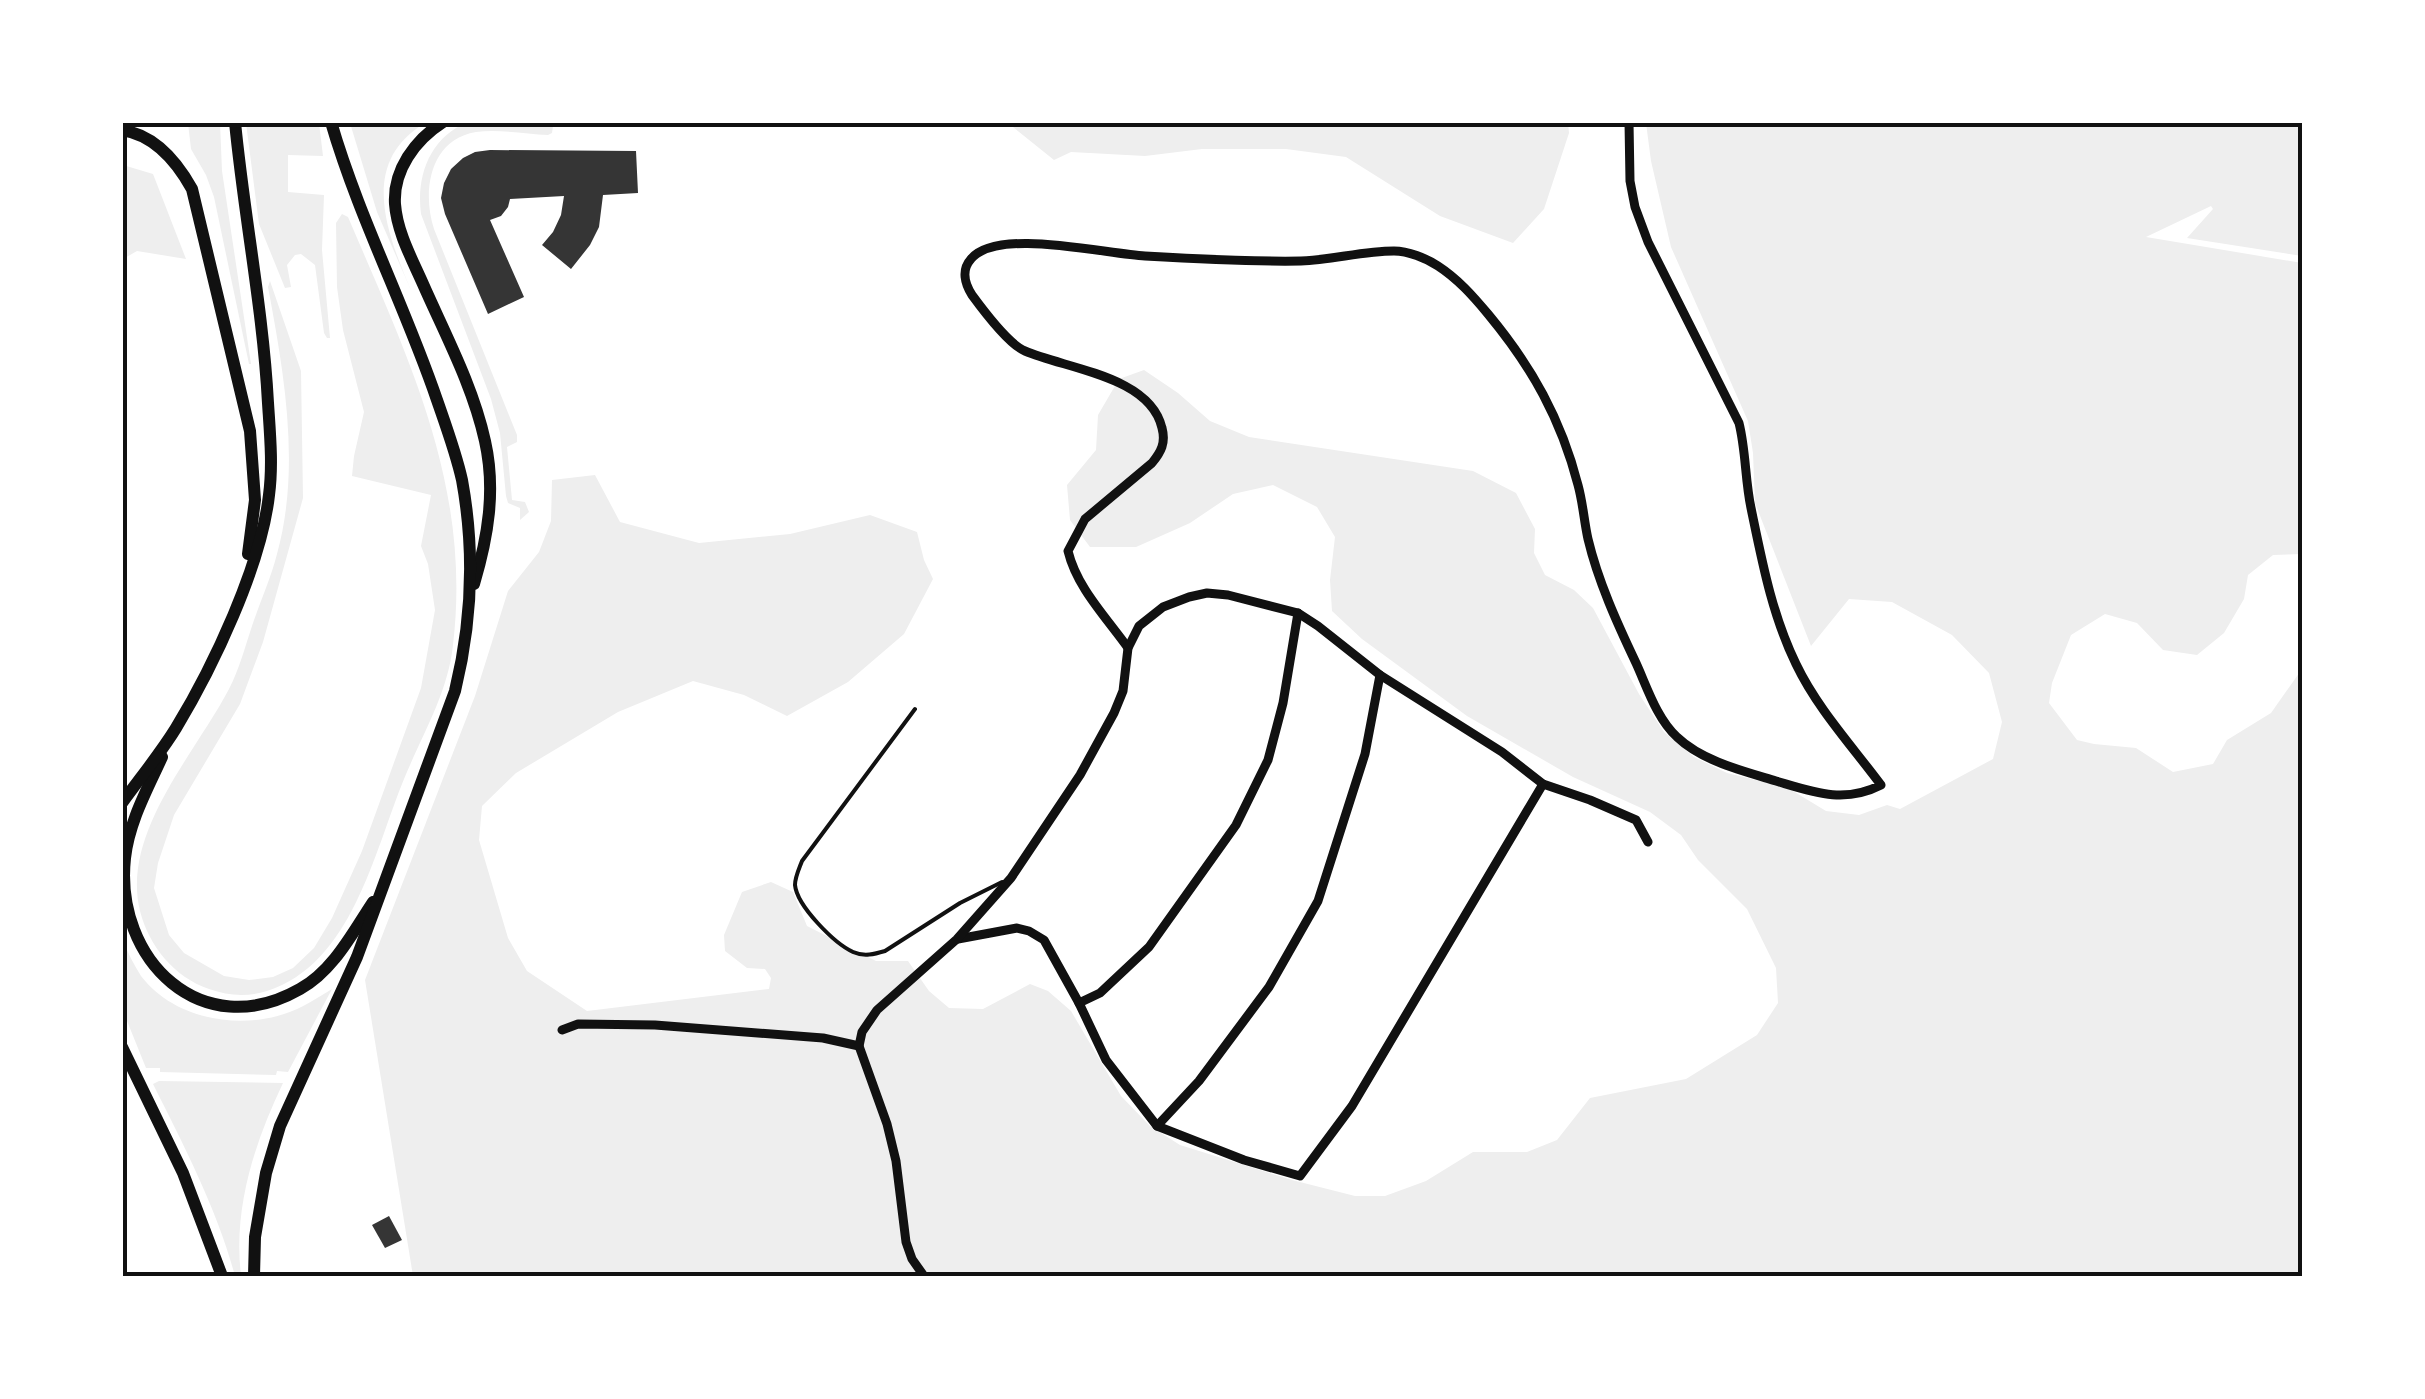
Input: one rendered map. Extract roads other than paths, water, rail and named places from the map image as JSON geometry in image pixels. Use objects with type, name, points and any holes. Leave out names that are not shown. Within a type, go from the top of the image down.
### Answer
[{"type":"main road","points":[[235,122],[265,351],[271,456],[269,496],[258,542],[225,634],[138,811],[129,836],[125,888],[136,938],[159,972],[173,984],[209,1002],[254,1007],[280,1000],[326,969],[386,883]]},
{"type":"main road","points":[[254,1276],[255,1237],[266,1173],[280,1126],[357,957],[456,692],[465,652],[470,596],[469,524],[448,430],[421,354],[346,174],[332,122]]},
{"type":"main road","points":[[443,122],[416,145],[404,163],[397,181],[395,205],[409,252],[473,399],[486,442],[490,519],[470,596]]},
{"type":"main road","points":[[122,130],[151,141],[182,170],[199,215],[250,431],[255,500],[242,589]]},
{"type":"main road","points":[[122,803],[176,729]]},
{"type":"main road","points":[[122,1047],[183,1173],[222,1276]]},
{"type":"street","points":[[1128,648],[1081,584],[1068,551],[1085,520],[1161,452],[1161,422],[1153,406],[1141,396],[1104,377],[1018,347],[968,289],[964,277],[972,256],[1001,243],[1128,255],[1305,261],[1398,251],[1436,264],[1467,289],[1517,351],[1548,400],[1579,486],[1588,540],[1602,584],[1670,731],[1694,751],[1813,792],[1856,795],[1881,785],[1817,700],[1783,635],[1750,503],[1739,423],[1634,208],[1629,122]]},
{"type":"street","points":[[924,1276],[906,1242],[896,1161],[858,1046],[862,1032],[877,1010],[957,939],[1011,878],[1080,775],[1114,712],[1122,691],[1128,648],[1139,626],[1163,607],[1208,593],[1298,614],[1380,675],[1502,752],[1543,784],[1636,820],[1648,842]]},
{"type":"street","points":[[1080,1003],[1100,992],[1150,946],[1236,826],[1268,760],[1283,704],[1298,614]]},
{"type":"street","points":[[1158,1126],[1199,1081],[1269,987],[1318,901],[1365,754],[1380,675]]},
{"type":"street","points":[[957,939],[1018,928],[1044,940],[1080,1003],[1106,1060],[1158,1126],[1244,1160],[1300,1176],[1352,1106],[1543,784]]},
{"type":"street","points":[[562,1030],[578,1024],[641,1024],[823,1038],[858,1046]]},
{"type":"lane","points":[[915,709],[802,861],[794,880],[798,898],[817,924],[854,953],[872,956],[960,903],[1011,878]]}]
